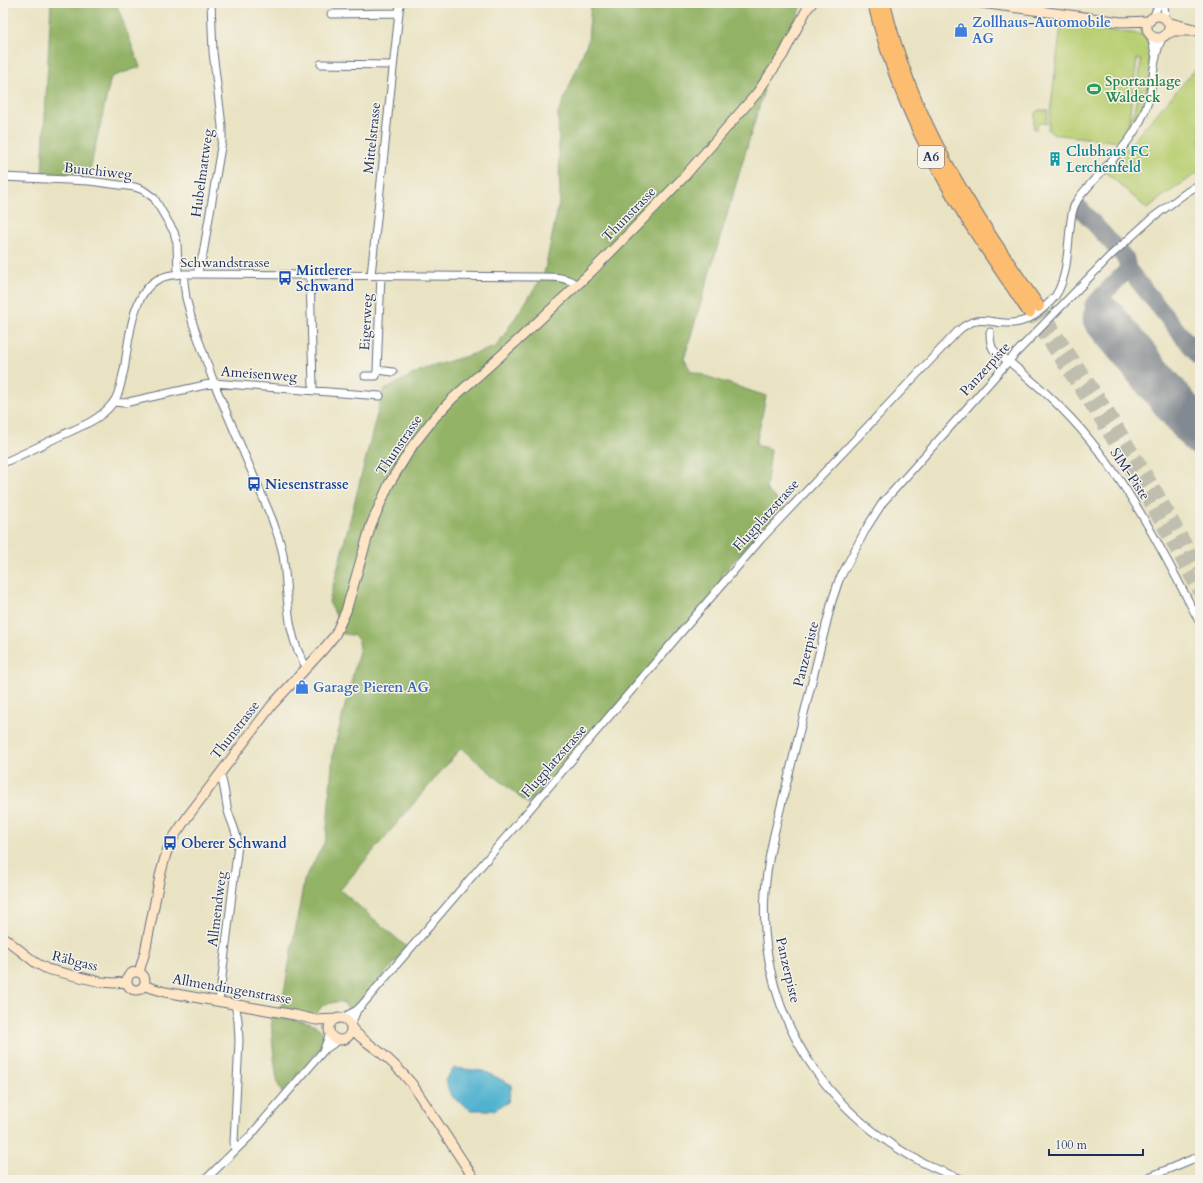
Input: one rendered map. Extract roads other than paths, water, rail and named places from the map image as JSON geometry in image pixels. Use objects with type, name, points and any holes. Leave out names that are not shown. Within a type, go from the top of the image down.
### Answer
[{"type":"highway","name":"A6","points":[[874,3],[897,80],[928,151],[971,224],[1033,309],[939,152],[906,77],[893,39],[884,3]]},
{"type":"street","name":"Hubelmattweg","points":[[197,274],[203,254],[222,133],[213,52],[211,3]]},
{"type":"street","name":"Mittelstrasse","points":[[371,275],[400,3]]},
{"type":"street","points":[[981,3],[1120,22],[1149,33],[1156,38],[1174,31],[1200,31]]},
{"type":"street","points":[[1149,33],[1148,25],[1159,3]]},
{"type":"street","points":[[1164,3],[1168,28],[1165,35]]},
{"type":"street","name":"Thunstrasse","points":[[139,972],[145,952],[160,876],[169,847],[181,826],[272,705],[328,644],[341,622],[349,601],[370,525],[389,484],[412,445],[435,417],[454,398],[577,285],[655,207],[743,110],[768,78],[783,55],[809,5]]},
{"type":"street","points":[[331,14],[398,13]]},
{"type":"street","points":[[1120,22],[1159,17],[1166,21],[1200,31]]},
{"type":"street","name":"Flugplatzstrasse","points":[[1149,33],[1156,58]]},
{"type":"street","name":"Flugplatzstrasse","points":[[351,1026],[357,1010],[761,539],[958,331],[968,324],[978,320],[1006,323],[1021,322],[1026,320],[1051,301],[1059,291],[1063,280],[1073,208],[1081,195],[1123,148],[1134,132],[1150,96],[1156,58],[1165,35]]},
{"type":"street","points":[[321,64],[393,65]]},
{"type":"street","name":"Buuchiweg","points":[[3,177],[89,181],[135,187],[143,190],[154,198],[174,232],[181,274]]},
{"type":"street","name":"Panzerpiste","points":[[965,1180],[919,1162],[872,1132],[829,1090],[816,1073],[796,1040],[789,1024],[776,988],[769,958],[766,936],[765,894],[768,862],[830,608],[839,580],[867,527],[883,502],[1009,361],[1059,308],[1130,238],[1170,204],[1200,184]]},
{"type":"street","points":[[181,274],[190,317],[214,383],[278,534],[283,553],[288,612],[291,629],[301,659],[307,668]]},
{"type":"street","name":"Schwandstrasse","points":[[3,463],[93,420],[107,410],[114,402],[121,382],[133,321],[139,299],[148,286],[154,281],[165,276],[197,274],[558,277],[568,279],[577,285]]},
{"type":"street","points":[[310,275],[313,387]]},
{"type":"street","name":"Eigerweg","points":[[365,376],[376,376],[377,370],[381,275]]},
{"type":"street","points":[[1051,301],[1059,308]]},
{"type":"street","name":"SIM-Piste","points":[[990,332],[990,341],[994,351],[1009,361],[1052,398],[1082,430],[1107,462],[1150,530],[1200,623]]},
{"type":"street","name":"Eigerweg","points":[[377,370],[393,372]]},
{"type":"street","name":"Ameisenweg","points":[[114,402],[124,403],[214,383],[380,396]]},
{"type":"street","name":"Allmendweg","points":[[219,1002],[238,845],[237,837],[230,819],[220,774]]},
{"type":"street","name":"Räbgass","points":[[3,937],[36,963],[47,969],[101,982],[127,982]]},
{"type":"street","points":[[139,972],[145,979],[144,986],[141,990],[129,988],[127,979],[130,974],[139,972]]},
{"type":"street","name":"Allmendingenstrasse","points":[[144,986],[157,990],[316,1020],[338,1018]]},
{"type":"street","points":[[235,1004],[239,1029],[234,1142],[235,1151]]},
{"type":"street","name":"Flugplatzstrasse","points":[[338,1018],[357,1010]]},
{"type":"street","points":[[324,1050],[330,1024],[338,1018],[347,1020],[362,1040],[387,1058],[412,1084],[475,1180]]},
{"type":"street","name":"Allmendingenstrasse","points":[[316,1020],[329,1031]]},
{"type":"street","points":[[205,1180],[251,1135],[324,1050],[350,1033],[351,1026]]},
{"type":"street","points":[[329,1031],[333,1038],[362,1040]]},
{"type":"street","points":[[1142,1180],[1200,1156]]},
{"type":"water","points":[[454,1068],[484,1071],[512,1085],[508,1102],[494,1110],[471,1110],[451,1096],[445,1080]]},
{"type":"tunnel","points":[[1038,306],[1108,411],[1156,490],[1200,569]]},
{"type":"tunnel","points":[[1029,312],[1098,416],[1146,496],[1200,594]]},
{"type":"place","name":"Zollhaus-Automobile AG","points":[[961,30]]},
{"type":"place","name":"Sportanlage Waldeck","points":[[1094,89]]},
{"type":"place","name":"Clubhaus FC Lerchenfeld","points":[[1055,159]]},
{"type":"place","name":"Mittlerer Schwand","points":[[285,278]]},
{"type":"place","name":"Niesenstrasse","points":[[254,484]]},
{"type":"place","name":"Garage Pieren AG","points":[[302,687]]},
{"type":"place","name":"Oberer Schwand","points":[[170,843]]}]
